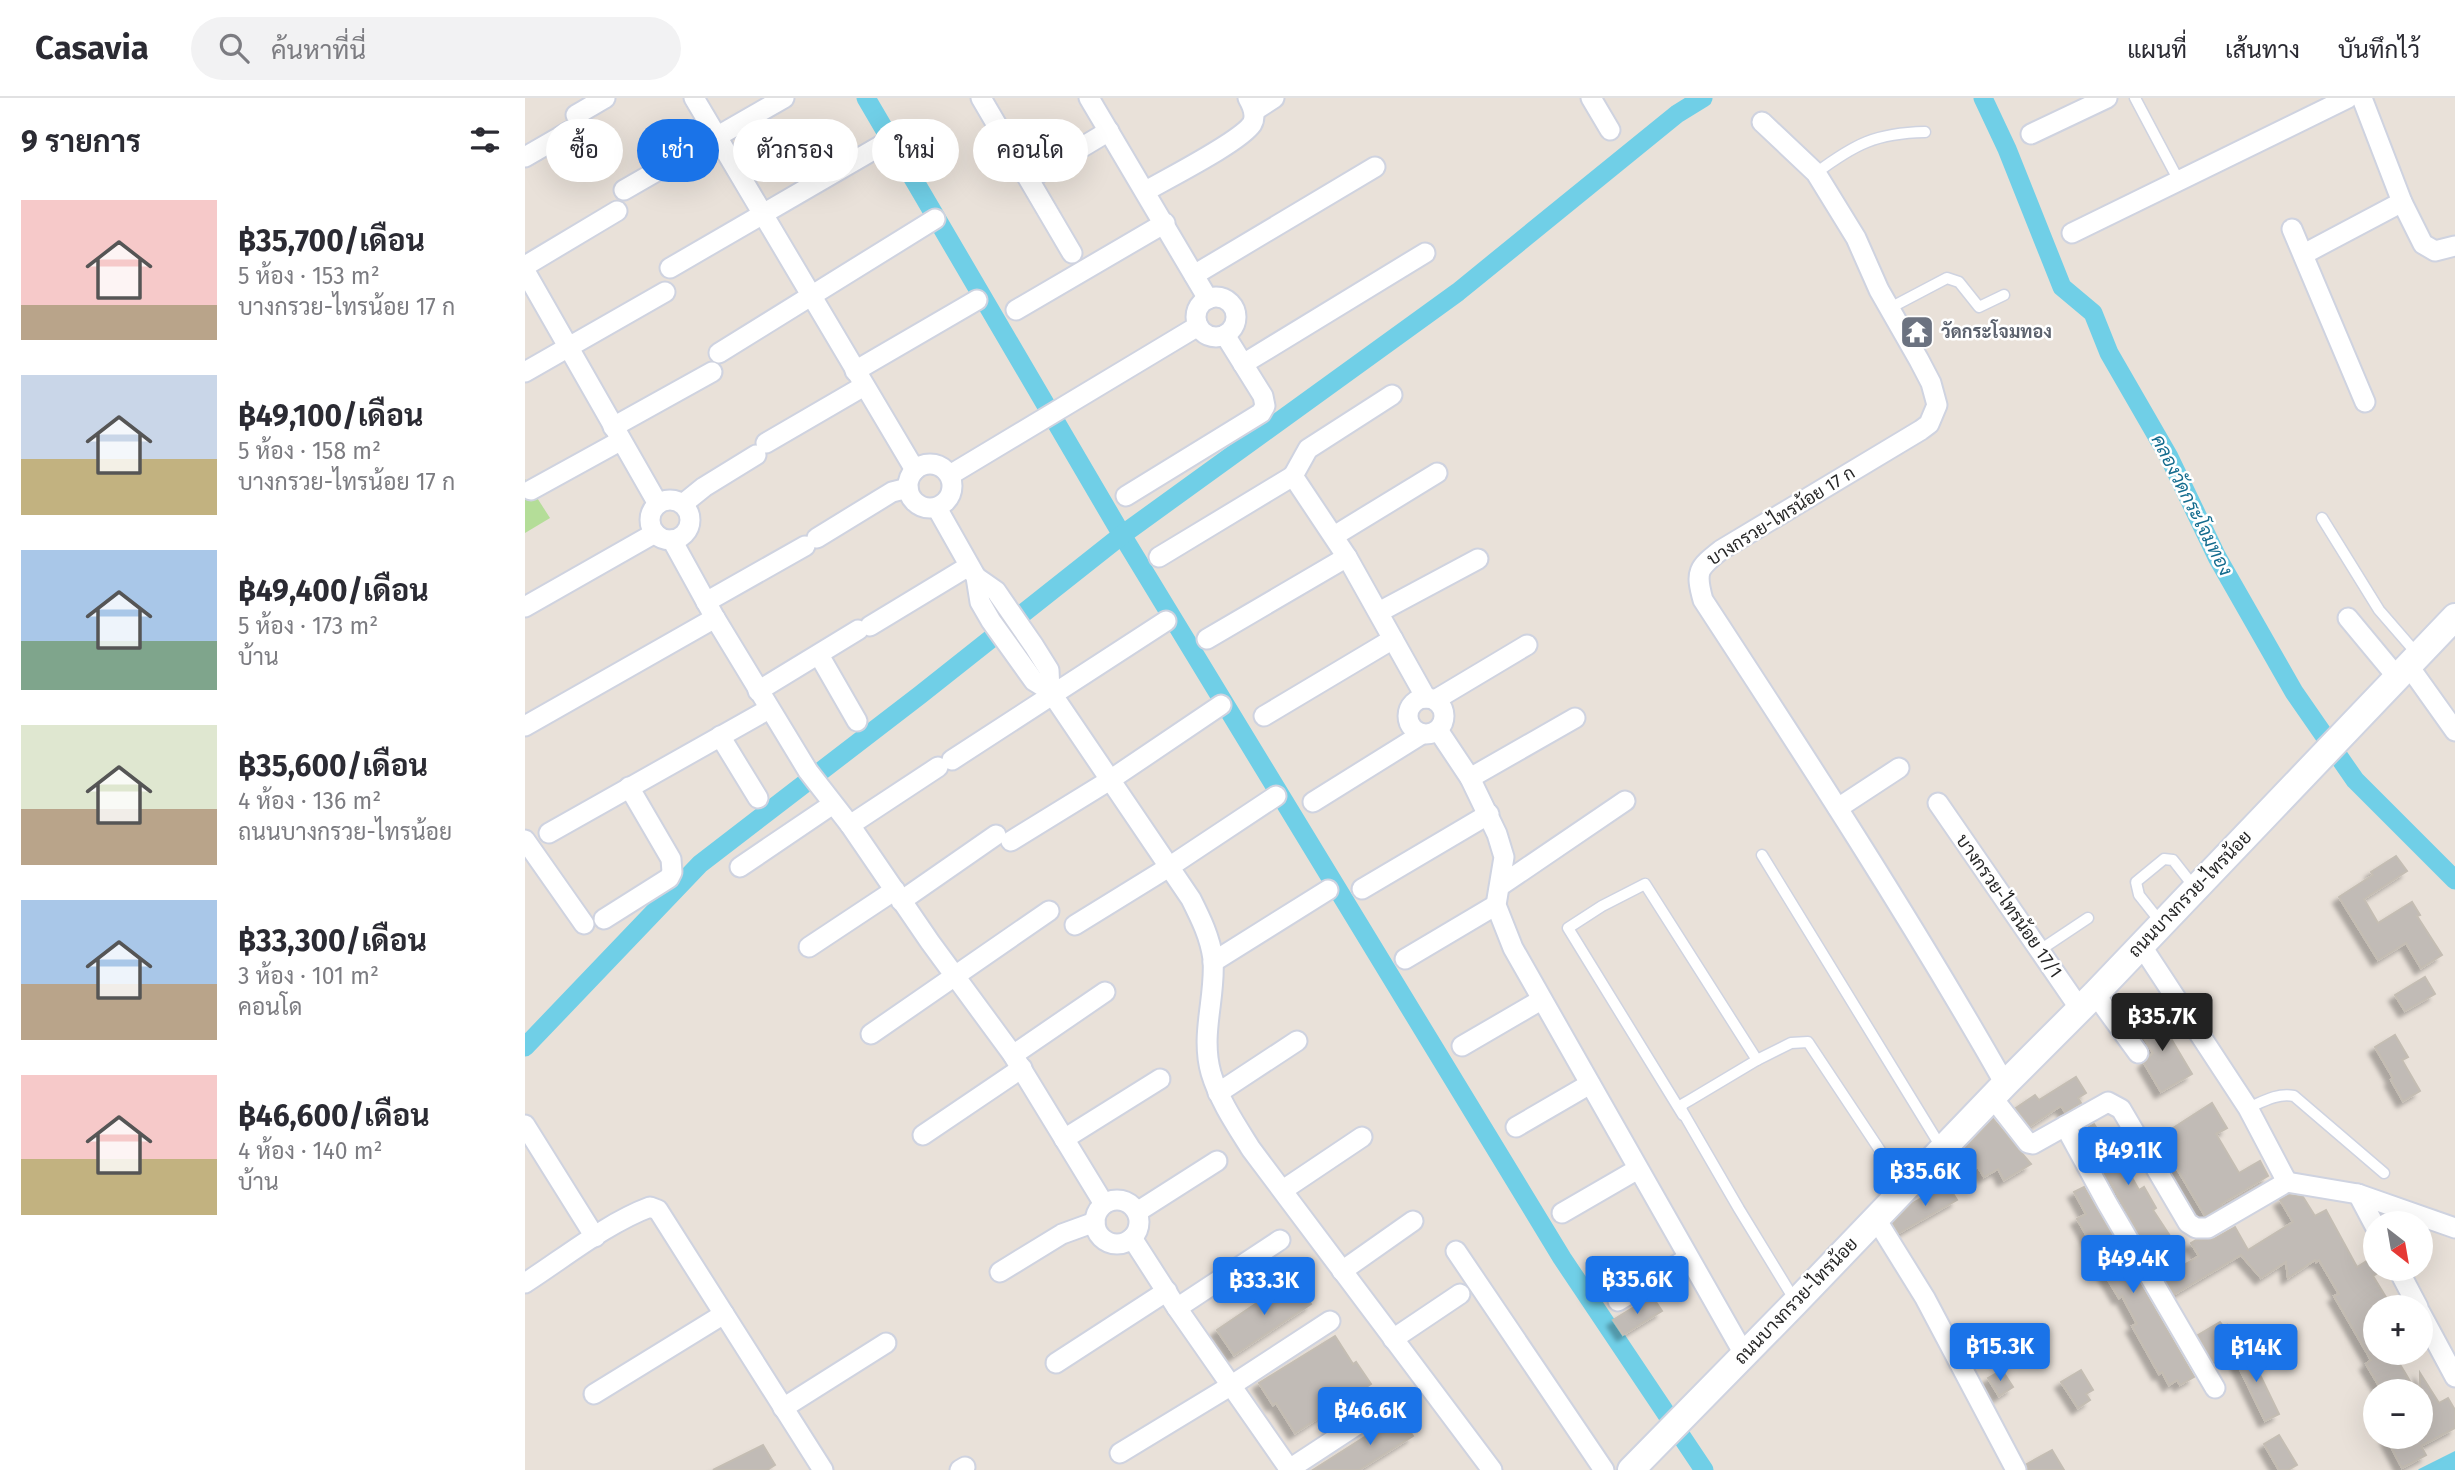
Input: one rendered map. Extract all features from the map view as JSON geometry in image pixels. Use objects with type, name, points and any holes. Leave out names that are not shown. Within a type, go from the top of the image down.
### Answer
[{"type":"main road","name":"ถนนบางกรวย-ไทรน้อย","points":[[1637,1463],[2162,924],[2455,617]]},
{"type":"street","points":[[525,157],[605,98]]},
{"type":"street","points":[[694,98],[707,119]]},
{"type":"street","points":[[719,134],[784,98]]},
{"type":"street","points":[[981,98],[1072,253]]},
{"type":"street","points":[[1089,98],[1208,299]]},
{"type":"street","points":[[1146,191],[1239,137],[1253,123],[1251,104],[1274,98]]},
{"type":"street","points":[[1591,98],[1610,130]]},
{"type":"street","points":[[2032,134],[2108,98]]},
{"type":"street","points":[[2072,233],[2348,98]]},
{"type":"street","points":[[2362,98],[2402,202],[2423,244],[2435,251],[2455,246]]},
{"type":"street","name":"บางกรวย-ไทรน้อย 17 ก","points":[[1762,122],[1797,152],[1816,173],[1856,238],[1889,308],[1931,383],[1937,405],[1929,424],[1721,550],[1701,565],[1697,580],[1703,600],[1838,808],[1970,1022],[1998,1090],[2028,1143],[2038,1142],[2108,1102],[2120,1109],[2188,1223],[2193,1227],[2208,1228],[2287,1182]]},
{"type":"street","points":[[1088,144],[1109,131]]},
{"type":"street","points":[[525,726],[912,479],[927,464],[934,464],[950,475],[951,494],[943,505],[924,508],[909,494],[912,479],[860,378],[719,139]]},
{"type":"street","points":[[670,268],[872,151]]},
{"type":"street","points":[[1194,275],[1375,167]]},
{"type":"street","points":[[624,190],[638,182]]},
{"type":"street","points":[[2304,254],[2402,202]]},
{"type":"street","points":[[617,211],[525,268],[567,347],[658,504]]},
{"type":"street","points":[[719,353],[935,219]]},
{"type":"street","points":[[1016,310],[1165,223]]},
{"type":"street","points":[[2292,229],[2365,402]]},
{"type":"street","points":[[1243,364],[1425,253]]},
{"type":"street","points":[[525,372],[665,292]]},
{"type":"street","points":[[1223,298],[1234,308],[1235,324],[1225,335],[1210,336],[1199,326],[1198,310],[1208,299],[1223,298]]},
{"type":"street","points":[[683,504],[860,378],[977,300]]},
{"type":"street","points":[[950,475],[1199,326]]},
{"type":"street","points":[[1126,496],[1261,412],[1266,402],[1225,335]]},
{"type":"street","points":[[531,490],[712,372]]},
{"type":"street","points":[[1159,557],[1293,476],[1308,449],[1392,395]]},
{"type":"street","points":[[1334,536],[1437,473]]},
{"type":"street","points":[[1293,476],[1347,557],[1392,639],[1431,699],[1441,706],[1444,714],[1443,722],[1430,732],[1313,802]]},
{"type":"street","points":[[525,607],[664,537],[684,534],[690,522],[690,515],[683,504],[668,500],[658,504],[651,515],[652,528],[664,537],[814,779],[850,825],[1017,1062],[1064,1139],[1100,1213],[1097,1232],[1104,1240],[1113,1244],[1123,1243],[1138,1231],[1140,1221],[1137,1212],[1123,1200],[1113,1200],[1100,1213],[1000,1272]]},
{"type":"street","points":[[937,508],[973,571],[979,602],[991,621],[1034,681],[1051,693],[1191,899],[1209,936],[1213,962],[1207,1041],[1210,1070],[1218,1093],[1251,1149],[1492,1470]]},
{"type":"street","points":[[1207,639],[1347,557]]},
{"type":"street","points":[[1379,612],[1478,559]]},
{"type":"street","points":[[973,571],[996,591],[1034,646],[1049,670],[1051,693]]},
{"type":"street","points":[[758,691],[864,628],[973,571]]},
{"type":"street","points":[[2348,618],[2407,666],[2455,731]]},
{"type":"street","points":[[850,825],[1166,621]]},
{"type":"street","points":[[1264,716],[1392,639]]},
{"type":"street","points":[[1527,645],[1431,699],[1418,700],[1411,706],[1409,722],[1414,729],[1430,732],[1470,778],[1489,814],[1504,857],[1498,896],[1513,948],[1744,1354]]},
{"type":"street","points":[[819,655],[857,721]]},
{"type":"street","points":[[809,947],[898,895],[1110,780],[1221,705]]},
{"type":"street","points":[[549,833],[769,709]]},
{"type":"street","points":[[1470,778],[1575,718]]},
{"type":"street","points":[[720,736],[758,798]]},
{"type":"street","points":[[1838,808],[1899,768]]},
{"type":"street","points":[[604,919],[669,878],[672,872],[671,859],[629,788]]},
{"type":"street","points":[[1075,925],[1276,796]]},
{"type":"street","points":[[1405,959],[1498,896],[1625,801]]},
{"type":"street","name":"บางกรวย-ไทรน้อย 17/1","points":[[1938,803],[2040,950],[2138,1053]]},
{"type":"street","points":[[740,867],[833,804]]},
{"type":"street","points":[[1362,889],[1489,814]]},
{"type":"street","points":[[525,839],[584,924]]},
{"type":"street","points":[[1213,962],[1328,890]]},
{"type":"street","points":[[871,1034],[1049,911]]},
{"type":"street","points":[[2141,945],[2248,1108],[2287,1182],[2358,1194],[2455,1228]]},
{"type":"street","points":[[923,1135],[1105,992]]},
{"type":"street","points":[[1462,1046],[1541,1000]]},
{"type":"street","points":[[1218,1093],[1297,1041]]},
{"type":"street","points":[[1064,1139],[1160,1079]]},
{"type":"street","points":[[1516,1127],[1590,1084]]},
{"type":"street","points":[[525,1125],[595,1237]]},
{"type":"street","points":[[2065,1126],[2215,1388]]},
{"type":"street","points":[[1283,1190],[1362,1137]]},
{"type":"street","points":[[1137,1212],[1217,1161]]},
{"type":"street","points":[[1562,1213],[1638,1169]]},
{"type":"street","points":[[2358,1194],[2367,1211]]},
{"type":"street","points":[[525,1283],[642,1210],[650,1207],[658,1210],[823,1470]]},
{"type":"street","points":[[1876,1219],[1925,1298],[2017,1470]]},
{"type":"street","points":[[1342,1271],[1413,1221]]},
{"type":"street","points":[[1132,1238],[1289,1470],[1384,1407]]},
{"type":"street","points":[[1056,1363],[1280,1240]]},
{"type":"street","points":[[1456,1251],[1604,1470]]},
{"type":"street","points":[[1618,1301],[1688,1258]]},
{"type":"street","points":[[1393,1339],[1460,1294]]},
{"type":"street","points":[[594,1394],[724,1314]]},
{"type":"street","points":[[1119,1453],[1232,1385],[1330,1321]]},
{"type":"street","points":[[2433,1335],[2455,1377]]},
{"type":"street","points":[[783,1408],[886,1343]]},
{"type":"lane","points":[[2135,98],[2179,181]]},
{"type":"lane","points":[[1816,173],[1844,152],[1866,141],[1893,133],[1925,132]]},
{"type":"lane","points":[[1889,308],[1947,278],[1959,282],[1979,307],[2004,295]]},
{"type":"lane","points":[[2322,518],[2379,610],[2407,666]]},
{"type":"lane","points":[[1762,855],[1942,1149]]},
{"type":"lane","points":[[2162,924],[2139,895],[2136,882],[2164,859],[2173,860],[2195,888]]},
{"type":"lane","points":[[1757,1059],[1645,884],[1568,928],[1796,1302]]},
{"type":"lane","points":[[2040,950],[2088,918]]},
{"type":"lane","points":[[1683,1115],[1683,1104],[1757,1059],[1791,1042],[1808,1042],[1905,1188]]},
{"type":"lane","points":[[2248,1108],[2273,1096],[2294,1096],[2384,1173]]},
{"type":"green space","points":[[525,479],[550,518],[525,533]]},
{"type":"water","points":[[2455,1451],[2455,1470],[2418,1470],[2419,1469]]},
{"type":"building","points":[[2396,856],[2407,871],[2364,899],[2378,923],[2412,902],[2420,915],[2417,916],[2442,955],[2421,968],[2406,943],[2378,960],[2339,897]]},
{"type":"building","points":[[2425,977],[2435,994],[2405,1011],[2395,995]]},
{"type":"building","points":[[2154,1010],[2192,1074],[2161,1092],[2144,1063],[2153,1053],[2135,1022]]},
{"type":"building","points":[[2395,1035],[2408,1057],[2402,1060],[2420,1091],[2403,1101],[2375,1047]]},
{"type":"building","points":[[2076,1077],[2086,1093],[2078,1098],[2081,1103],[2065,1112],[2059,1107],[2030,1126],[2016,1108],[2035,1095],[2039,1100]]},
{"type":"building","points":[[2212,1103],[2227,1128],[2216,1134],[2239,1173],[2260,1161],[2268,1176],[2205,1216],[2156,1139]]},
{"type":"building","points":[[1993,1119],[2031,1164],[2004,1180],[1998,1169],[1984,1177],[1978,1167],[1968,1173],[1957,1157]]},
{"type":"building","points":[[2094,1124],[2102,1137],[2118,1128],[2129,1147],[2118,1153],[2139,1190],[2144,1187],[2156,1208],[2153,1210],[2172,1239],[2150,1253],[2082,1131]]},
{"type":"building","points":[[1947,1184],[1957,1200],[1899,1233],[1893,1223],[1911,1204]]},
{"type":"building","points":[[2084,1187],[2194,1377],[2180,1385],[2177,1380],[2169,1385],[2162,1372],[2159,1374],[2132,1326],[2137,1324],[2122,1296],[2119,1298],[2092,1253],[2095,1250],[2077,1219],[2086,1214],[2074,1192]]},
{"type":"building","points":[[2289,1195],[2303,1197],[2315,1216],[2326,1210],[2357,1267],[2363,1263],[2363,1281],[2376,1281],[2385,1295],[2363,1295],[2363,1346],[2334,1296],[2339,1294],[2319,1260],[2288,1278],[2286,1262],[2261,1278],[2241,1255],[2175,1294],[2164,1277],[2199,1256],[2191,1243],[2196,1240],[2214,1239],[2235,1227],[2248,1250],[2293,1222],[2280,1200]]},
{"type":"building","points":[[1294,1278],[1311,1304],[1234,1355],[1217,1330]]},
{"type":"building","points":[[1652,1296],[1662,1311],[1623,1335],[1613,1320]]},
{"type":"building","points":[[2220,1322],[2224,1327],[2227,1325],[2239,1346],[2213,1361],[2198,1335]]},
{"type":"building","points":[[1335,1336],[1353,1364],[1356,1362],[1371,1384],[1295,1433],[1276,1403],[1273,1405],[1259,1383]]},
{"type":"building","points":[[2246,1346],[2279,1414],[2265,1421],[2232,1353]]},
{"type":"building","points":[[2367,1365],[2400,1365],[2409,1379],[2375,1379]]},
{"type":"building","points":[[2002,1370],[2013,1387],[1999,1396],[1988,1378]]},
{"type":"building","points":[[2081,1370],[2093,1390],[2086,1394],[2090,1400],[2078,1408],[2061,1382]]},
{"type":"building","points":[[2433,1394],[2439,1403],[2448,1398],[2455,1410],[2455,1428],[2433,1440]]},
{"type":"building","points":[[1399,1415],[1413,1436],[1359,1470],[1313,1470]]},
{"type":"building","points":[[2279,1435],[2297,1465],[2288,1470],[2279,1470],[2264,1444]]},
{"type":"building","points":[[763,1445],[775,1465],[767,1470],[713,1470]]},
{"type":"building","points":[[2392,1449],[2423,1449],[2426,1455],[2402,1468]]},
{"type":"building","points":[[2052,1450],[2064,1470],[2028,1470],[2027,1464]]},
{"type":"waterway","points":[[866,98],[1122,535],[1562,1258],[1704,1470]]},
{"type":"waterway","points":[[525,1047],[700,864],[1122,535],[1458,292],[1677,114],[1703,98]]},
{"type":"waterway","name":"คลองวัดกระโจมทอง","points":[[1983,98],[2007,149],[2062,287],[2093,313],[2109,353],[2169,457],[2217,557],[2294,692],[2355,780],[2455,880]]},
{"type":"place","name":"วัดกระโจมทอง","points":[[1917,332]]}]
